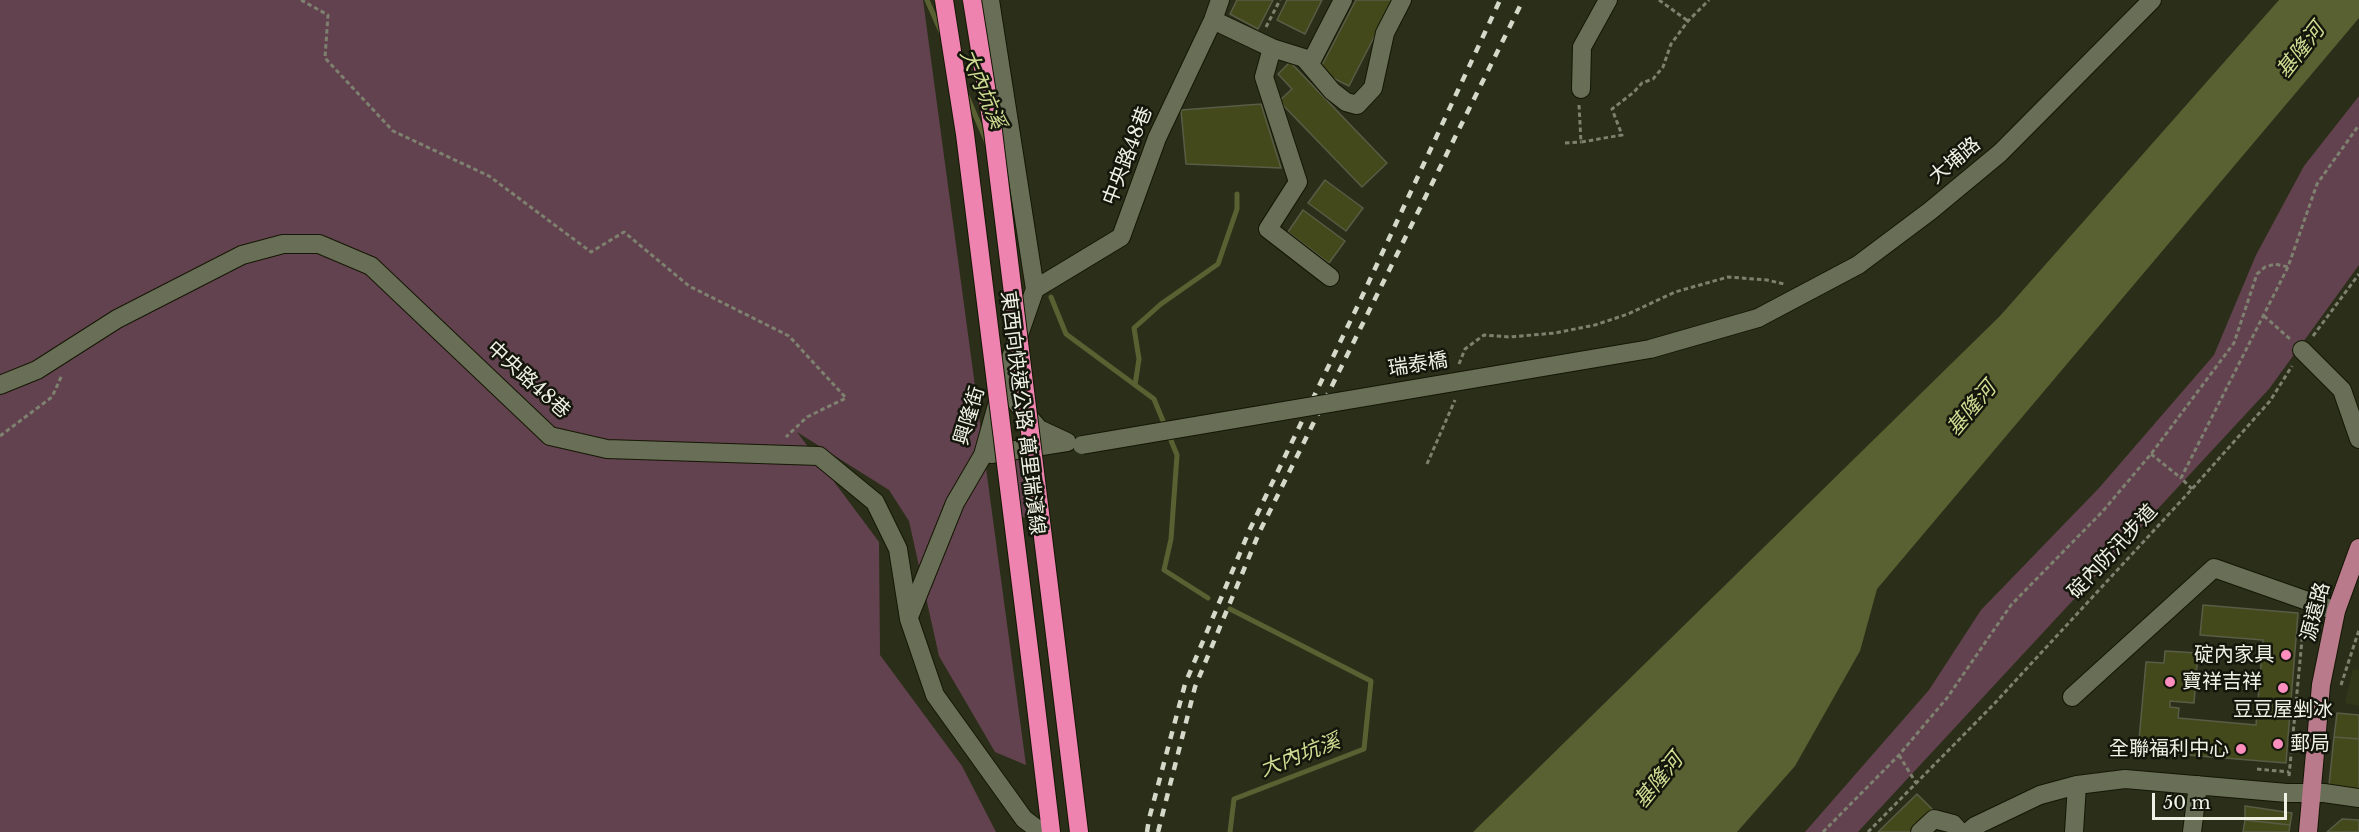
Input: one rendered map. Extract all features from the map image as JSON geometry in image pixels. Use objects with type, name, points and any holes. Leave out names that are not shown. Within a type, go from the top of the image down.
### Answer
[{"type":"highway","name":"東西向快速公路 萬里瑞濱線","points":[[944,0],[965,134],[1051,832]]},
{"type":"highway","name":"東西向快速公路 萬里瑞濱線","points":[[972,0],[993,131],[1079,832]]},
{"type":"main road","name":"源遠路","points":[[2308,832],[2320,685],[2336,611],[2359,548]]},
{"type":"street","name":"興隆街","points":[[909,619],[955,503],[983,455],[1007,369],[1035,289],[1001,56],[990,0]]},
{"type":"street","name":"中央路48巷","points":[[1035,289],[1121,237],[1157,138],[1213,20],[1220,0]]},
{"type":"street","points":[[1310,64],[1343,0]]},
{"type":"street","points":[[1213,20],[1267,45],[1304,58],[1332,91],[1346,102],[1357,105],[1373,88],[1385,33],[1402,0]]},
{"type":"street","points":[[1581,88],[1582,46],[1608,0]]},
{"type":"street","name":"大埔路","points":[[1758,318],[1858,265],[1930,211],[2000,153],[2152,0]]},
{"type":"street","points":[[1267,45],[1264,77],[1298,182],[1268,230],[1330,277]]},
{"type":"street","name":"中央路48巷","points":[[0,385],[37,370],[117,319],[242,255],[283,244],[319,244],[371,266],[550,436],[607,449],[819,456],[874,502],[898,549],[909,619]]},
{"type":"street","name":"瑞泰橋","points":[[1074,443],[1650,349],[1758,318]]},
{"type":"street","points":[[2302,350],[2342,390],[2356,410],[2359,439]]},
{"type":"street","points":[[1007,369],[1017,403],[1039,429],[1074,443]]},
{"type":"street","points":[[983,455],[1074,443]]},
{"type":"street","points":[[2072,697],[2214,568],[2336,611]]},
{"type":"street","points":[[909,619],[936,695],[1024,819],[1041,832]]},
{"type":"street","points":[[1968,832],[2013,806],[2040,795],[2077,785],[2126,779],[2359,798]]},
{"type":"street","points":[[2074,832],[2077,785]]},
{"type":"street","points":[[2192,832],[2198,785]]},
{"type":"street","points":[[1920,832],[1934,819],[1953,825],[1960,832]]},
{"type":"path","points":[[301,0],[328,15],[325,58],[393,131],[489,176],[591,252],[624,232],[689,286],[789,336],[846,398],[807,417],[767,454]]},
{"type":"path","points":[[1267,45],[1280,0]]},
{"type":"path","points":[[1659,0],[1688,21]]},
{"type":"path","points":[[1565,143],[1622,135],[1612,109],[1634,93],[1642,83],[1653,78],[1663,67],[1671,44],[1688,21],[1709,0]]},
{"type":"path","points":[[1581,88],[1579,99],[1581,142]]},
{"type":"path","points":[[2181,478],[2288,267],[2317,184],[2359,124]]},
{"type":"path","points":[[1823,832],[1899,755],[1947,698],[2011,605],[2103,511],[2151,454],[2234,343],[2258,274],[2265,267],[2275,264],[2288,267]]},
{"type":"path","name":"碇內防汛步道","points":[[1868,832],[1994,704],[2270,401],[2302,350],[2359,274]]},
{"type":"path","points":[[1458,367],[1465,349],[1484,335],[1510,337],[1556,333],[1595,325],[1628,314],[1675,292],[1728,277],[1767,280],[1809,291]]},
{"type":"path","points":[[2265,316],[2302,350]]},
{"type":"path","points":[[0,436],[52,397],[75,346]]},
{"type":"path","points":[[1427,464],[1455,404],[1455,395]]},
{"type":"path","points":[[2151,454],[2192,489]]},
{"type":"path","points":[[2287,793],[2306,601]]},
{"type":"path","points":[[2339,692],[2359,630]]},
{"type":"path","points":[[1899,755],[1916,783]]},
{"type":"path","points":[[2257,769],[2289,772]]},
{"type":"path","points":[[1872,827],[1876,832]]},
{"type":"shaded area","points":[[0,0],[923,0],[1026,765],[995,752],[939,656],[909,521],[889,490],[797,432],[879,542],[880,655],[962,766],[996,832],[0,832]]},
{"type":"shaded area","points":[[2359,96],[2359,265],[2269,389],[1858,832],[1805,832],[1929,690],[1981,610],[2099,488],[2214,355],[2256,255],[2304,166]]},
{"type":"shaded area","points":[[1039,456],[1046,515],[1007,519],[1000,461]]},
{"type":"shaded area","points":[[2353,669],[2359,670],[2359,706],[2345,703]]},
{"type":"water","name":"基隆河","points":[[2279,0],[2359,0],[2359,18],[1877,589],[1860,651],[1795,766],[1737,832],[1473,832],[2000,316]]},
{"type":"building","points":[[1237,0],[1273,0],[1258,29],[1230,14]]},
{"type":"building","points":[[1287,0],[1322,0],[1305,34],[1277,20]]},
{"type":"building","points":[[1356,0],[1393,0],[1349,86],[1319,71]]},
{"type":"building","points":[[1290,62],[1387,163],[1362,187],[1279,101],[1292,89],[1278,74]]},
{"type":"building","points":[[1261,104],[1281,168],[1186,164],[1181,110]]},
{"type":"building","points":[[1325,180],[1363,208],[1346,231],[1308,203]]},
{"type":"building","points":[[1303,210],[1345,241],[1329,263],[1288,232]]},
{"type":"building","name":"寶祥吉祥","points":[[2203,605],[2298,613],[2286,763],[2138,751],[2146,662],[2164,663],[2165,651],[2198,653],[2194,703],[2170,701],[2170,707],[2179,708],[2178,718],[2256,725],[2263,640],[2200,635]]},
{"type":"building","points":[[2337,713],[2359,715],[2359,739],[2334,737]]},
{"type":"building","points":[[2334,737],[2359,739],[2359,793],[2329,785]]},
{"type":"building","points":[[1917,794],[1934,811],[1912,832],[1878,832]]},
{"type":"building","points":[[2245,806],[2292,813],[2290,825],[2245,820]]},
{"type":"building","points":[[2342,819],[2359,820],[2359,832],[2327,832]]},
{"type":"building","points":[[2245,820],[2290,825],[2289,832],[2243,832]]},
{"type":"waterway","name":"大內坑溪","points":[[927,0],[942,34]]},
{"type":"waterway","name":"大內坑溪","points":[[967,96],[988,145]]},
{"type":"waterway","points":[[1135,385],[1139,359],[1134,328],[1161,304],[1218,264],[1237,209],[1237,194]]},
{"type":"waterway","name":"大內坑溪","points":[[1051,297],[1066,334],[1154,399],[1177,455],[1171,539],[1164,570],[1208,598]]},
{"type":"waterway","name":"大內坑溪","points":[[1230,609],[1371,681],[1364,749],[1234,799],[1230,832]]},
{"type":"railway","points":[[1147,832],[1185,684],[1250,529],[1359,303],[1500,0]]},
{"type":"railway","points":[[1158,832],[1195,687],[1259,533],[1523,0]]},
{"type":"place","name":"碇內家具","points":[[2286,655]]},
{"type":"place","name":"寶祥吉祥","points":[[2170,682]]},
{"type":"place","name":"豆豆屋剉冰","points":[[2283,688]]},
{"type":"place","name":"郵局","points":[[2278,744]]},
{"type":"place","name":"全聯福利中心","points":[[2241,749]]}]
